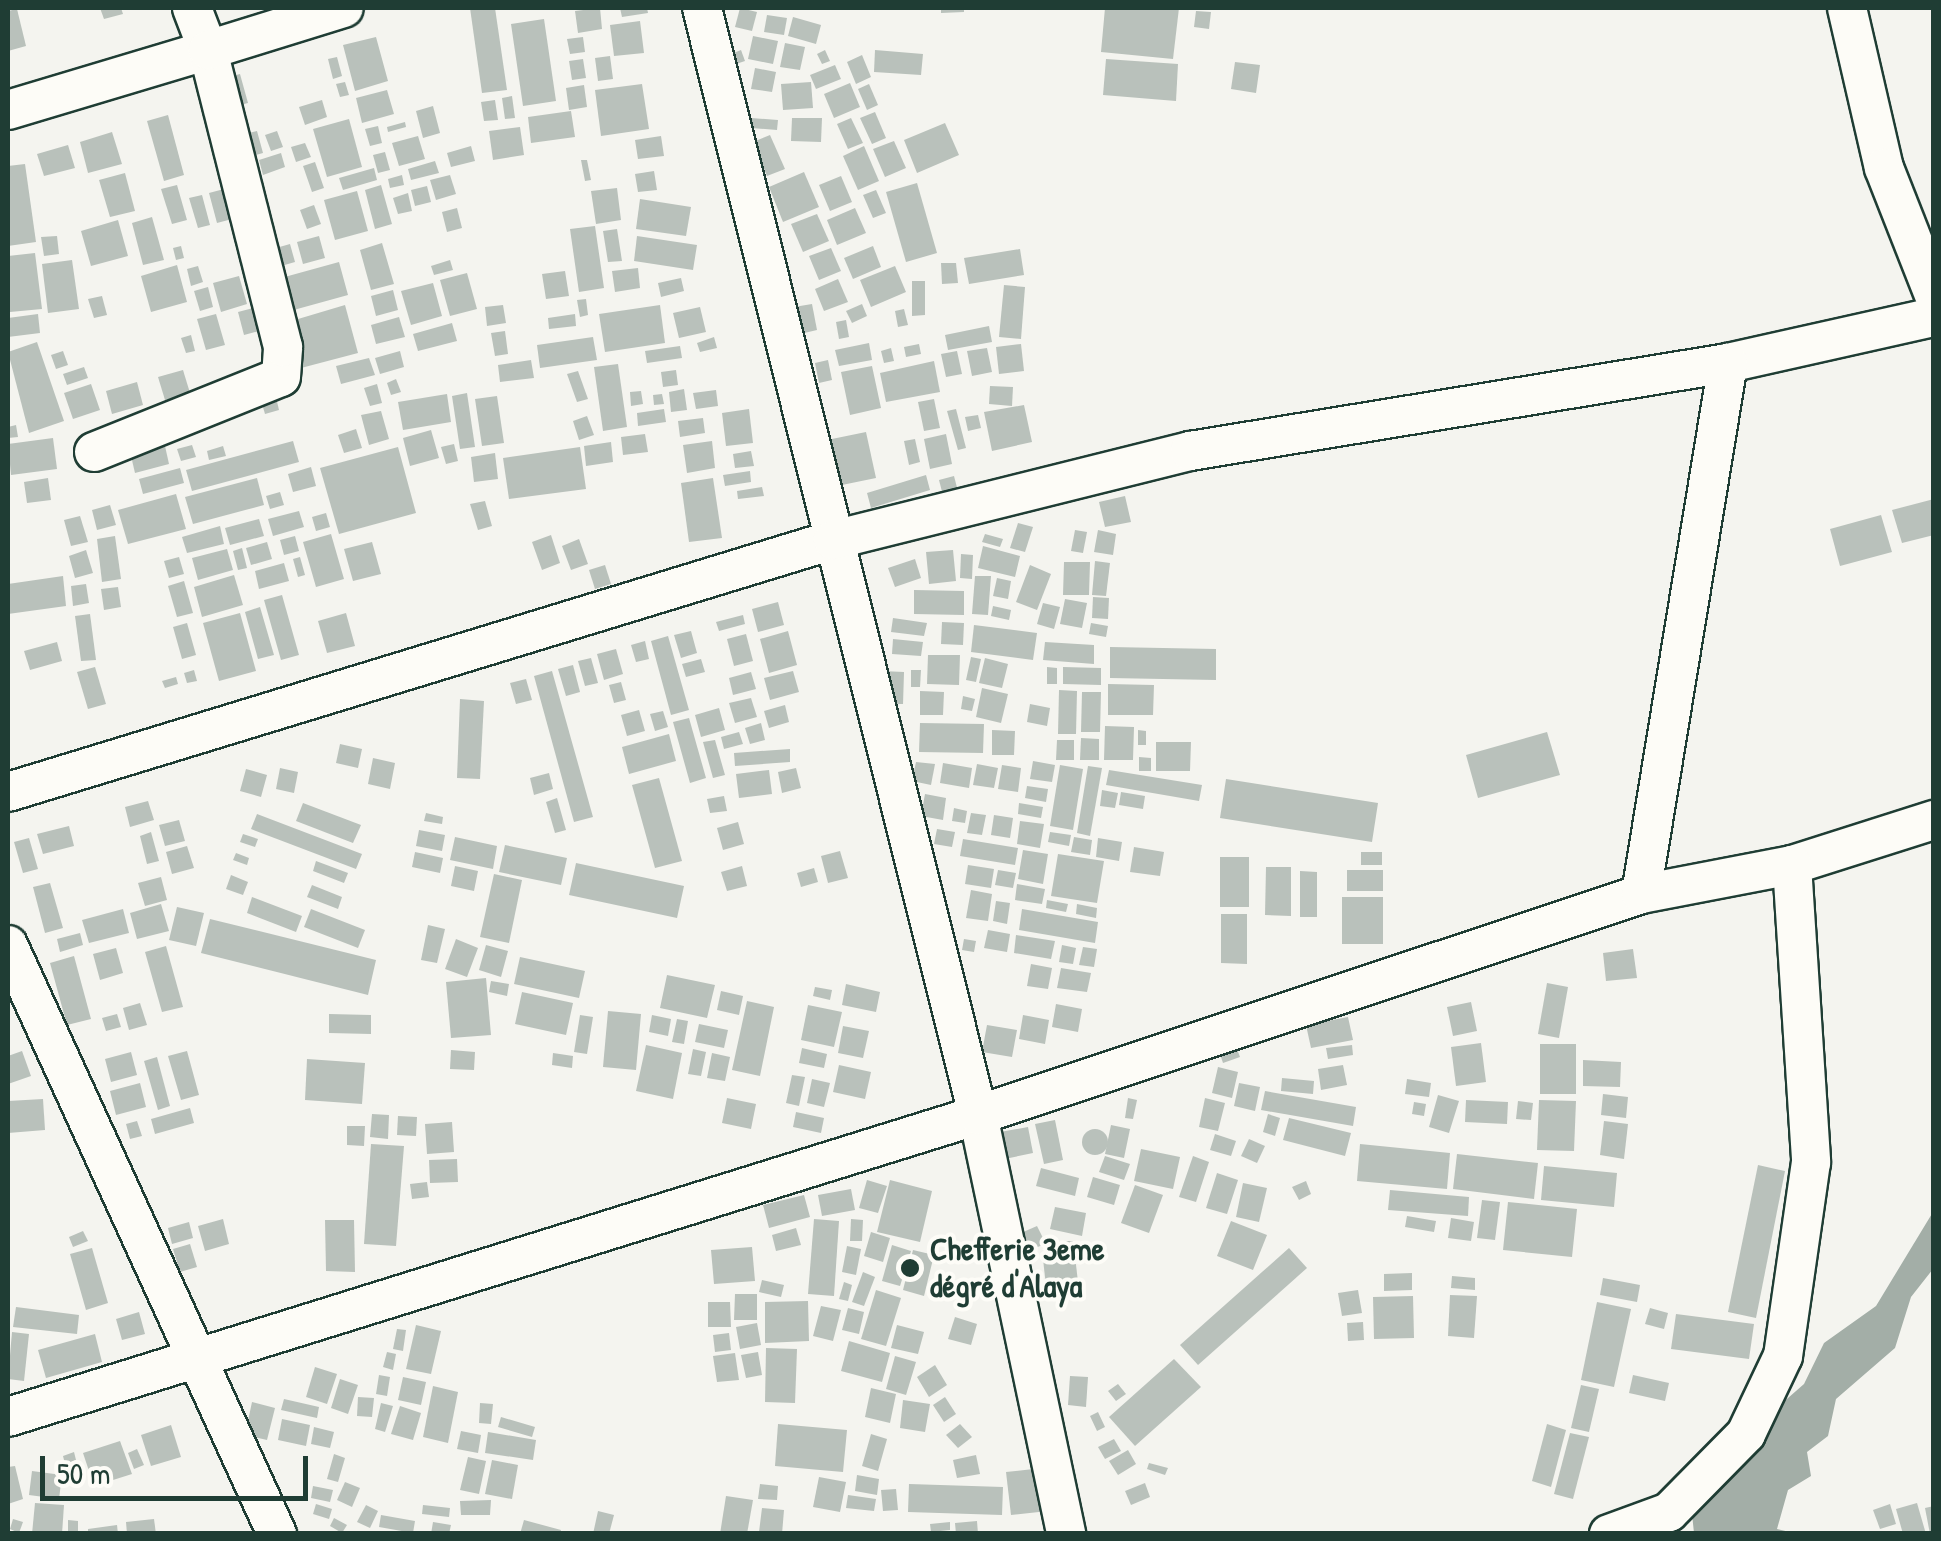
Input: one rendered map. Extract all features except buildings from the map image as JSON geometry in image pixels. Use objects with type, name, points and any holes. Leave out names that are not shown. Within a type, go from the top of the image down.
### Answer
[{"type":"street","points":[[94,452],[281,377],[283,347],[208,50],[192,8]]},
{"type":"street","points":[[8,110],[344,8]]},
{"type":"street","points":[[702,8],[978,1115],[1066,1534]]},
{"type":"street","points":[[1847,8],[1884,168],[1934,295]]},
{"type":"street","points":[[8,792],[834,540],[1190,451],[1728,362],[1934,316]]},
{"type":"street","points":[[1641,894],[1728,362]]},
{"type":"street","points":[[8,1417],[978,1115],[1641,894],[1792,865],[1934,820]]},
{"type":"street","points":[[1609,1534],[1669,1512],[1746,1434],[1783,1356],[1812,1162],[1792,865]]},
{"type":"street","points":[[8,945],[201,1357],[276,1534]]},
{"type":"shaded area","points":[[1933,1212],[1933,1269],[1911,1297],[1895,1348],[1836,1399],[1828,1436],[1807,1452],[1811,1476],[1788,1490],[1777,1529],[1794,1533],[1694,1533],[1692,1514],[1764,1419],[1804,1384],[1824,1343],[1876,1306]]},
{"type":"place","name":"Chefferie 3eme dégré d'Alaya","points":[[910,1268]]}]
